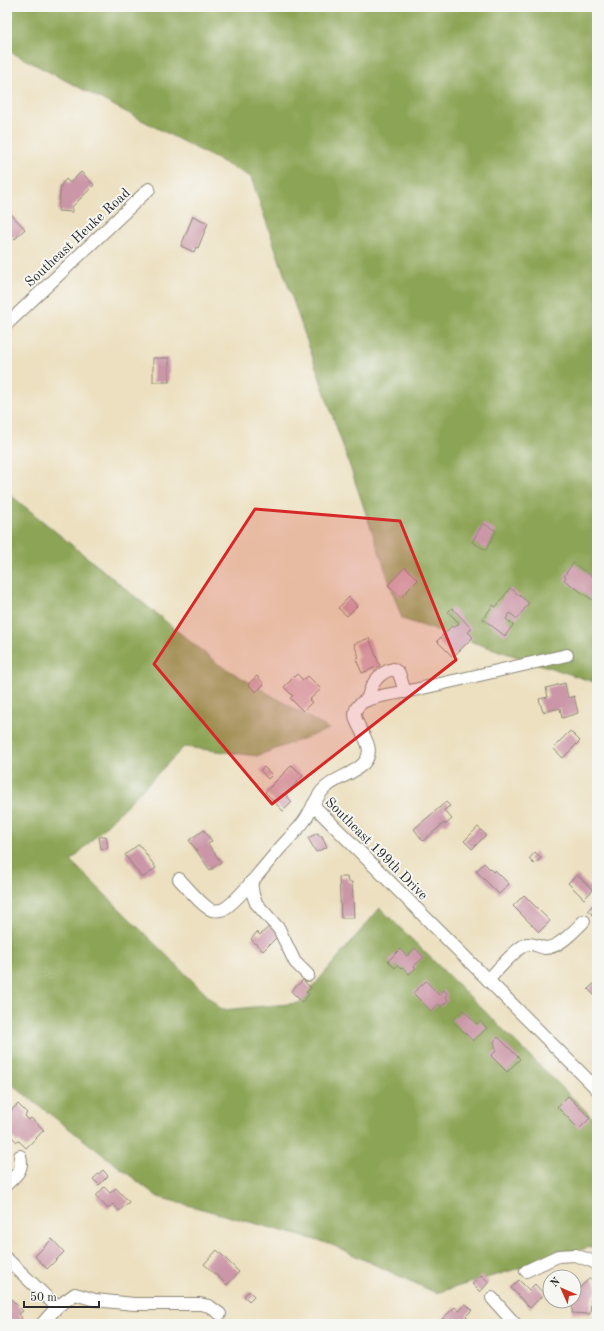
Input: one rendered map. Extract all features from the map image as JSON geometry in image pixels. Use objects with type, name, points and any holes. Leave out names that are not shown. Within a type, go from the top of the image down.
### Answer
[{"type":"street","name":"Southeast Heuke Road","points":[[7,324],[149,189]]},
{"type":"street","points":[[367,700],[567,654]]},
{"type":"street","points":[[367,700],[375,681],[384,671],[393,669],[399,673],[405,692]]},
{"type":"street","name":"Southeast 199th Drive","points":[[367,700],[359,705],[355,713],[357,723],[364,733],[368,743],[368,754],[365,762],[329,785],[322,791],[313,806],[597,1089]]},
{"type":"street","points":[[179,879],[204,905],[213,910],[222,910],[230,905],[300,826],[313,806]]},
{"type":"street","points":[[251,882],[252,895],[256,903],[279,929],[295,962],[308,975]]},
{"type":"street","points":[[488,980],[520,948],[527,944],[549,948],[558,944],[584,921]]},
{"type":"street","points":[[7,1184],[18,1173],[22,1164],[20,1156]]},
{"type":"street","points":[[526,1271],[558,1256],[575,1254],[594,1262],[597,1265]]},
{"type":"street","points":[[7,1259],[57,1307]]},
{"type":"street","points":[[42,1324],[57,1307],[75,1294],[95,1300],[134,1304],[200,1304],[209,1306],[220,1314]]},
{"type":"street","points":[[492,1298],[515,1324]]},
{"type":"highlighted area","points":[[255,509],[400,521],[456,660],[272,804],[154,664]]},
{"type":"green space","points":[[7,7],[597,7],[597,683],[402,619],[251,177],[7,50]]},
{"type":"green space","points":[[8,493],[218,664],[329,729],[257,756],[184,747],[71,861],[222,1010],[299,1003],[380,908],[597,1122],[597,1245],[436,1293],[330,1244],[158,1197],[7,1081]]},
{"type":"building","points":[[81,172],[94,185],[72,207],[72,212],[58,211],[61,185],[66,179],[70,183]]},
{"type":"building","points":[[7,210],[25,229],[15,239],[7,231]]},
{"type":"building","points":[[193,216],[208,223],[198,248],[196,247],[194,252],[181,246]]},
{"type":"building","points":[[153,358],[169,358],[169,382],[153,382]]},
{"type":"building","points":[[483,523],[496,531],[486,550],[472,542]]},
{"type":"building","points":[[573,563],[596,579],[597,596],[594,601],[564,580],[566,577],[564,576]]},
{"type":"building","points":[[405,567],[418,580],[401,597],[388,585]]},
{"type":"building","points":[[510,588],[529,603],[517,619],[510,613],[506,619],[513,625],[505,636],[483,619],[493,605],[496,607]]},
{"type":"building","points":[[349,597],[357,606],[347,616],[338,608]]},
{"type":"building","points":[[452,608],[472,629],[468,632],[473,637],[453,657],[437,641],[452,626],[454,628],[459,623],[448,612]]},
{"type":"building","points":[[369,638],[380,666],[362,673],[356,659],[359,657],[354,644]]},
{"type":"building","points":[[297,674],[303,680],[308,676],[321,689],[309,700],[312,702],[303,711],[290,698],[293,696],[284,687]]},
{"type":"building","points":[[257,676],[264,684],[256,692],[248,684]]},
{"type":"building","points":[[565,683],[568,698],[574,696],[578,713],[562,718],[560,708],[543,712],[539,699],[548,697],[546,688]]},
{"type":"building","points":[[570,731],[580,741],[563,758],[553,748]]},
{"type":"building","points":[[292,765],[303,776],[285,794],[292,802],[283,811],[265,792]]},
{"type":"building","points":[[264,767],[272,775],[268,779],[260,770]]},
{"type":"building","points":[[446,802],[450,806],[444,810],[452,819],[445,825],[444,823],[423,841],[414,829]]},
{"type":"building","points":[[478,827],[486,835],[472,849],[464,841]]},
{"type":"building","points":[[204,830],[212,841],[208,844],[221,862],[210,870],[189,840]]},
{"type":"building","points":[[318,833],[319,836],[322,836],[327,847],[316,852],[308,838]]},
{"type":"building","points":[[106,836],[108,848],[101,849],[99,837]]},
{"type":"building","points":[[139,844],[156,868],[142,878],[125,855]]},
{"type":"building","points":[[535,852],[541,858],[534,864],[529,859]]},
{"type":"building","points":[[484,863],[493,872],[495,870],[509,884],[499,894],[476,871]]},
{"type":"building","points":[[577,875],[593,890],[584,899],[568,883]]},
{"type":"building","points":[[339,877],[347,877],[348,882],[352,882],[354,918],[341,918]]},
{"type":"building","points":[[524,895],[550,921],[539,932],[513,906]]},
{"type":"building","points":[[597,901],[597,919],[588,910]]},
{"type":"building","points":[[271,925],[280,934],[263,951],[251,939],[257,932],[260,935]]},
{"type":"building","points":[[415,948],[424,957],[414,966],[416,968],[409,974],[397,965],[395,968],[388,961],[400,949],[407,956]]},
{"type":"building","points":[[303,980],[311,988],[306,992],[309,994],[302,1002],[291,991]]},
{"type":"building","points":[[426,981],[439,995],[444,990],[448,995],[446,997],[448,1000],[441,1007],[439,1004],[431,1011],[413,993]]},
{"type":"building","points":[[597,981],[597,998],[588,989]]},
{"type":"building","points":[[463,1010],[477,1024],[480,1021],[487,1028],[473,1041],[452,1020]]},
{"type":"building","points":[[498,1037],[520,1059],[507,1072],[491,1056],[496,1051],[494,1041]]},
{"type":"building","points":[[568,1096],[590,1118],[579,1129],[557,1107]]},
{"type":"building","points":[[18,1104],[27,1113],[25,1116],[29,1120],[31,1118],[44,1130],[26,1148],[19,1141],[17,1142],[7,1132],[7,1114]]},
{"type":"building","points":[[103,1170],[108,1176],[99,1185],[93,1179]]},
{"type":"building","points":[[104,1187],[110,1193],[116,1188],[129,1202],[119,1211],[113,1204],[108,1209],[96,1196]]},
{"type":"building","points":[[52,1239],[64,1252],[47,1269],[35,1256]]},
{"type":"building","points":[[217,1250],[239,1272],[227,1285],[204,1264]]},
{"type":"building","points":[[481,1275],[489,1282],[480,1292],[472,1284]]},
{"type":"building","points":[[589,1279],[597,1285],[597,1290],[591,1300],[590,1314],[572,1313],[572,1309],[582,1309],[582,1286]]},
{"type":"building","points":[[519,1280],[529,1290],[535,1284],[542,1292],[542,1296],[530,1308],[511,1288]]},
{"type":"building","points":[[249,1291],[254,1296],[249,1301],[244,1296]]},
{"type":"building","points":[[11,1299],[23,1311],[19,1314],[22,1318],[16,1324],[9,1324],[7,1322],[7,1300],[8,1301]]},
{"type":"building","points":[[466,1304],[472,1310],[466,1316],[471,1321],[468,1324],[447,1324],[442,1319],[455,1307],[459,1311]]}]
